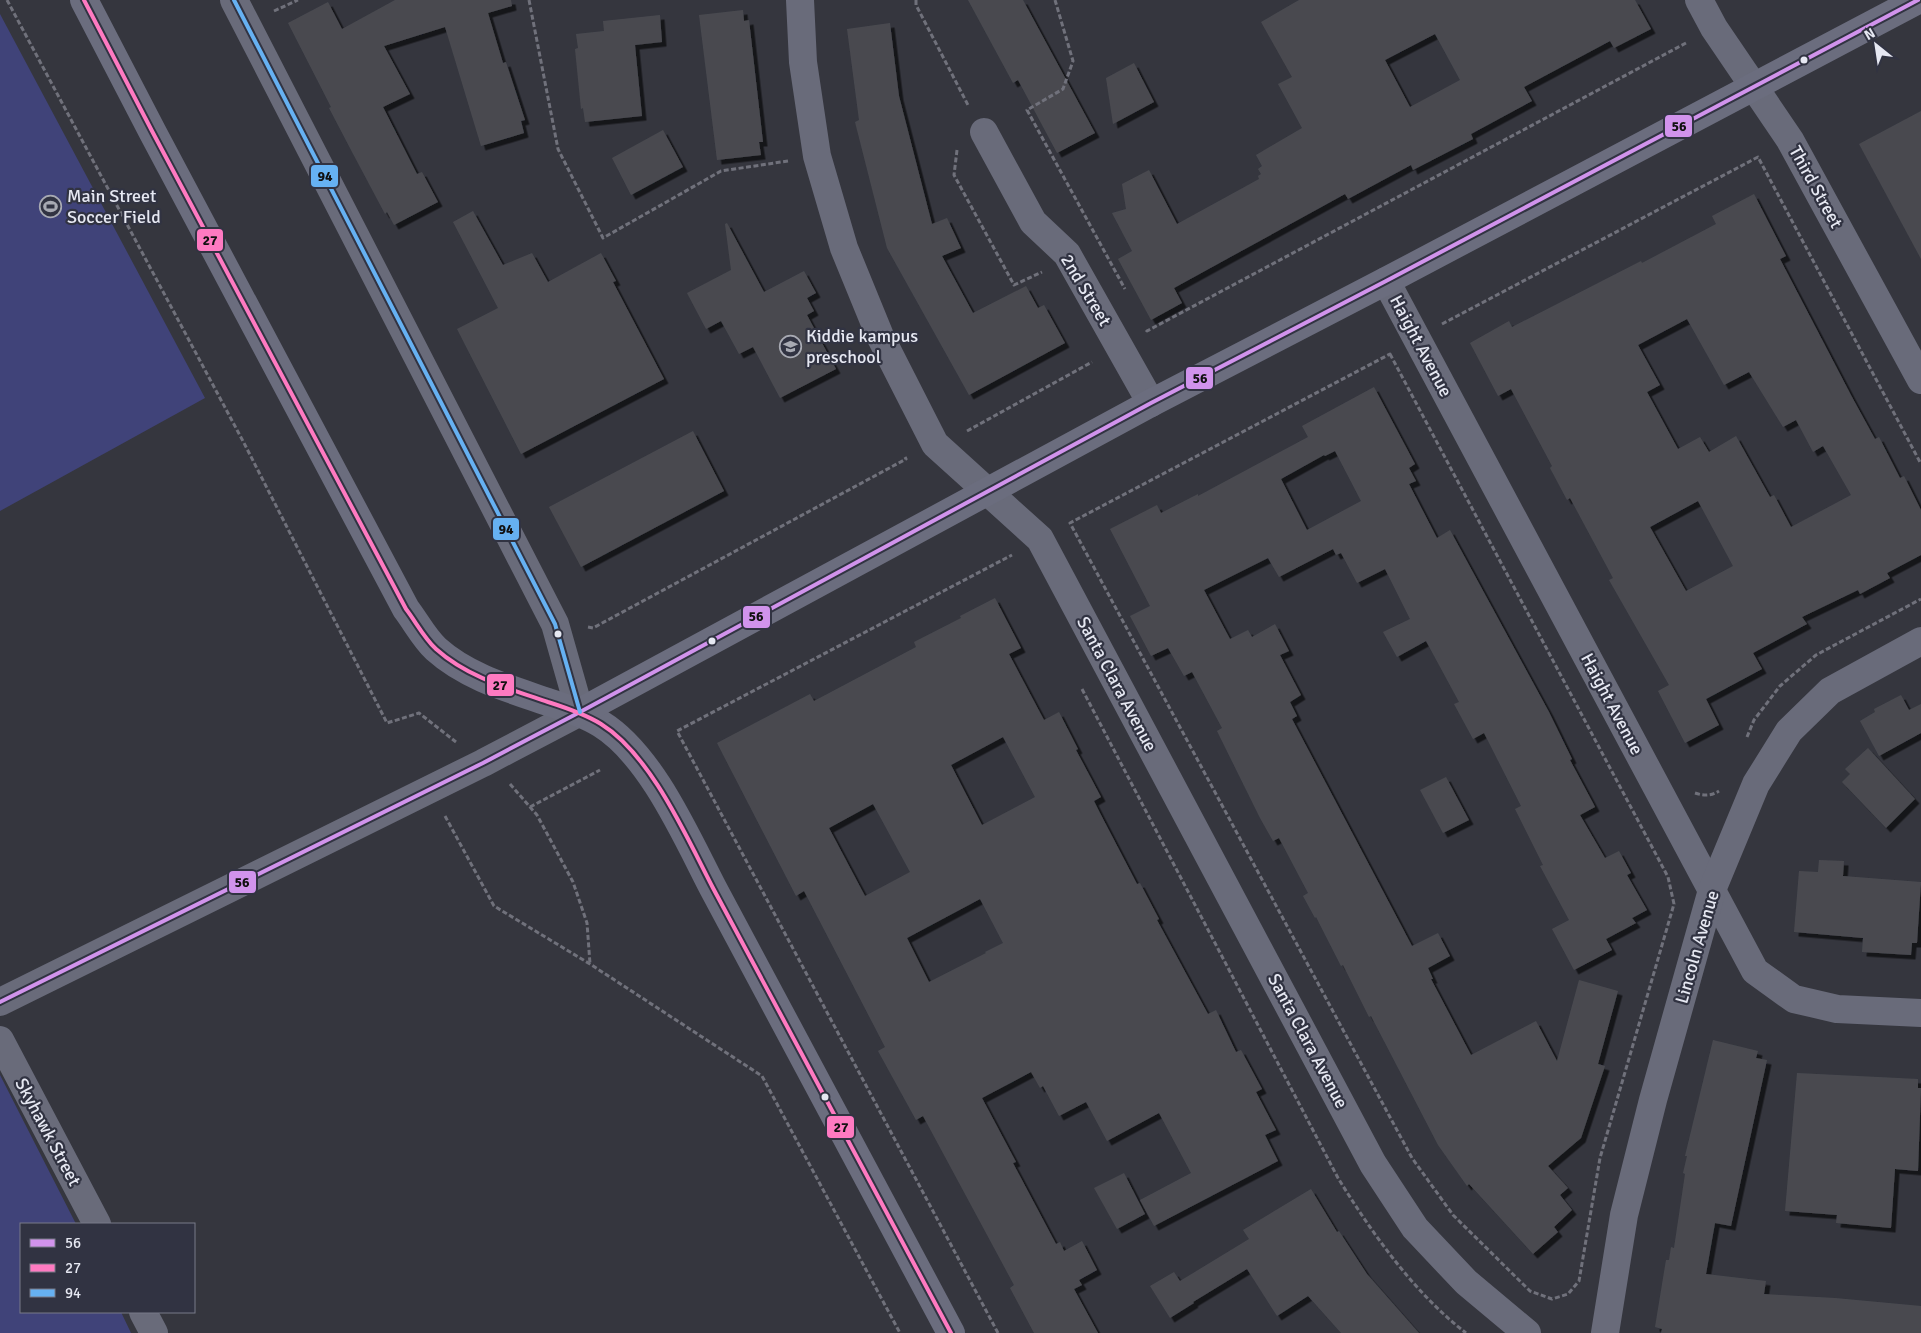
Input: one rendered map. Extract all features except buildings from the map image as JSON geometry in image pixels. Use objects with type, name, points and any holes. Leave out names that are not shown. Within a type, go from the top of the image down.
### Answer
[{"type":"street","points":[[84,0],[406,609],[435,648],[468,670],[504,687],[580,712],[601,724],[635,752],[678,819],[951,1333]]},
{"type":"street","name":"Santa Clara Avenue","points":[[800,0],[804,62],[817,156],[844,248],[880,336],[935,444],[1040,539],[1373,1164],[1415,1228],[1466,1282],[1528,1333]]},
{"type":"street","name":"Third Street","points":[[1699,0],[1714,28],[1790,140],[1921,380]]},
{"type":"street","points":[[0,1002],[580,712],[1151,403],[1918,0]]},
{"type":"street","points":[[247,5],[555,624],[580,712]]},
{"type":"street","name":"2nd Street","points":[[978,123],[1033,222],[1067,254],[1151,403]]},
{"type":"street","name":"Haight Avenue","points":[[1386,281],[1755,971],[1794,999],[1837,1009],[1921,1013]]},
{"type":"street","name":"Lincoln Avenue","points":[[1605,1333],[1624,1215],[1652,1100],[1712,890],[1756,784],[1789,730],[1830,691],[1921,641]]},
{"type":"street","name":"Skyhawk Street","points":[[0,1040],[96,1223]]},
{"type":"street","points":[[144,1313],[154,1333]]},
{"type":"path","points":[[7,0],[244,443],[387,723],[418,713]]},
{"type":"path","points":[[247,5],[298,0]]},
{"type":"path","points":[[529,0],[558,149],[603,238],[721,171],[788,161]]},
{"type":"path","points":[[916,0],[916,5],[978,123]]},
{"type":"path","points":[[1055,0],[1073,61],[1063,89],[1027,110],[1126,292]]},
{"type":"path","points":[[1143,323],[1147,331],[1652,62],[1686,43],[1682,35]]},
{"type":"path","points":[[958,142],[954,175],[1014,285],[1049,268]]},
{"type":"path","points":[[787,151],[791,170]]},
{"type":"path","points":[[1441,325],[1758,157],[1921,464]]},
{"type":"path","points":[[1390,354],[1668,877],[1674,904],[1600,1158],[1579,1281],[1568,1294],[1552,1299],[1530,1291],[1453,1214],[1412,1158],[1070,523],[1390,354]]},
{"type":"path","points":[[959,436],[1097,359]]},
{"type":"path","points":[[581,625],[593,628],[898,464],[906,459],[902,451]]},
{"type":"path","points":[[998,1333],[677,731],[1012,554]]},
{"type":"path","points":[[1743,745],[1754,720],[1780,686],[1816,655],[1921,599]]},
{"type":"path","points":[[530,807],[600,770]]},
{"type":"path","points":[[508,782],[537,815],[573,882],[587,923],[590,964]]},
{"type":"path","points":[[1694,792],[1702,796],[1710,795],[1718,792],[1724,786]]},
{"type":"path","points":[[441,809],[494,906],[590,964],[762,1076],[900,1333]]},
{"type":"shaded area","name":"Main Street Soccer Field","points":[[0,14],[205,398],[0,511]]},
{"type":"shaded area","points":[[0,1075],[75,1223],[20,1223],[20,1313],[121,1313],[131,1333],[0,1333]]},
{"type":"transit line","name":"27","points":[[84,0],[406,609],[428,640],[448,659],[489,681],[595,720],[619,738],[636,755],[666,798],[679,821],[951,1333]]},
{"type":"transit line","name":"94","points":[[234,0],[555,624],[580,712]]},
{"type":"transit line","name":"56","points":[[0,1002],[483,763],[1151,403],[1918,0]]},
{"type":"place","name":"Main Street Soccer Field","points":[[51,206]]},
{"type":"place","name":"Kiddie kampus preschool","points":[[790,346]]}]
